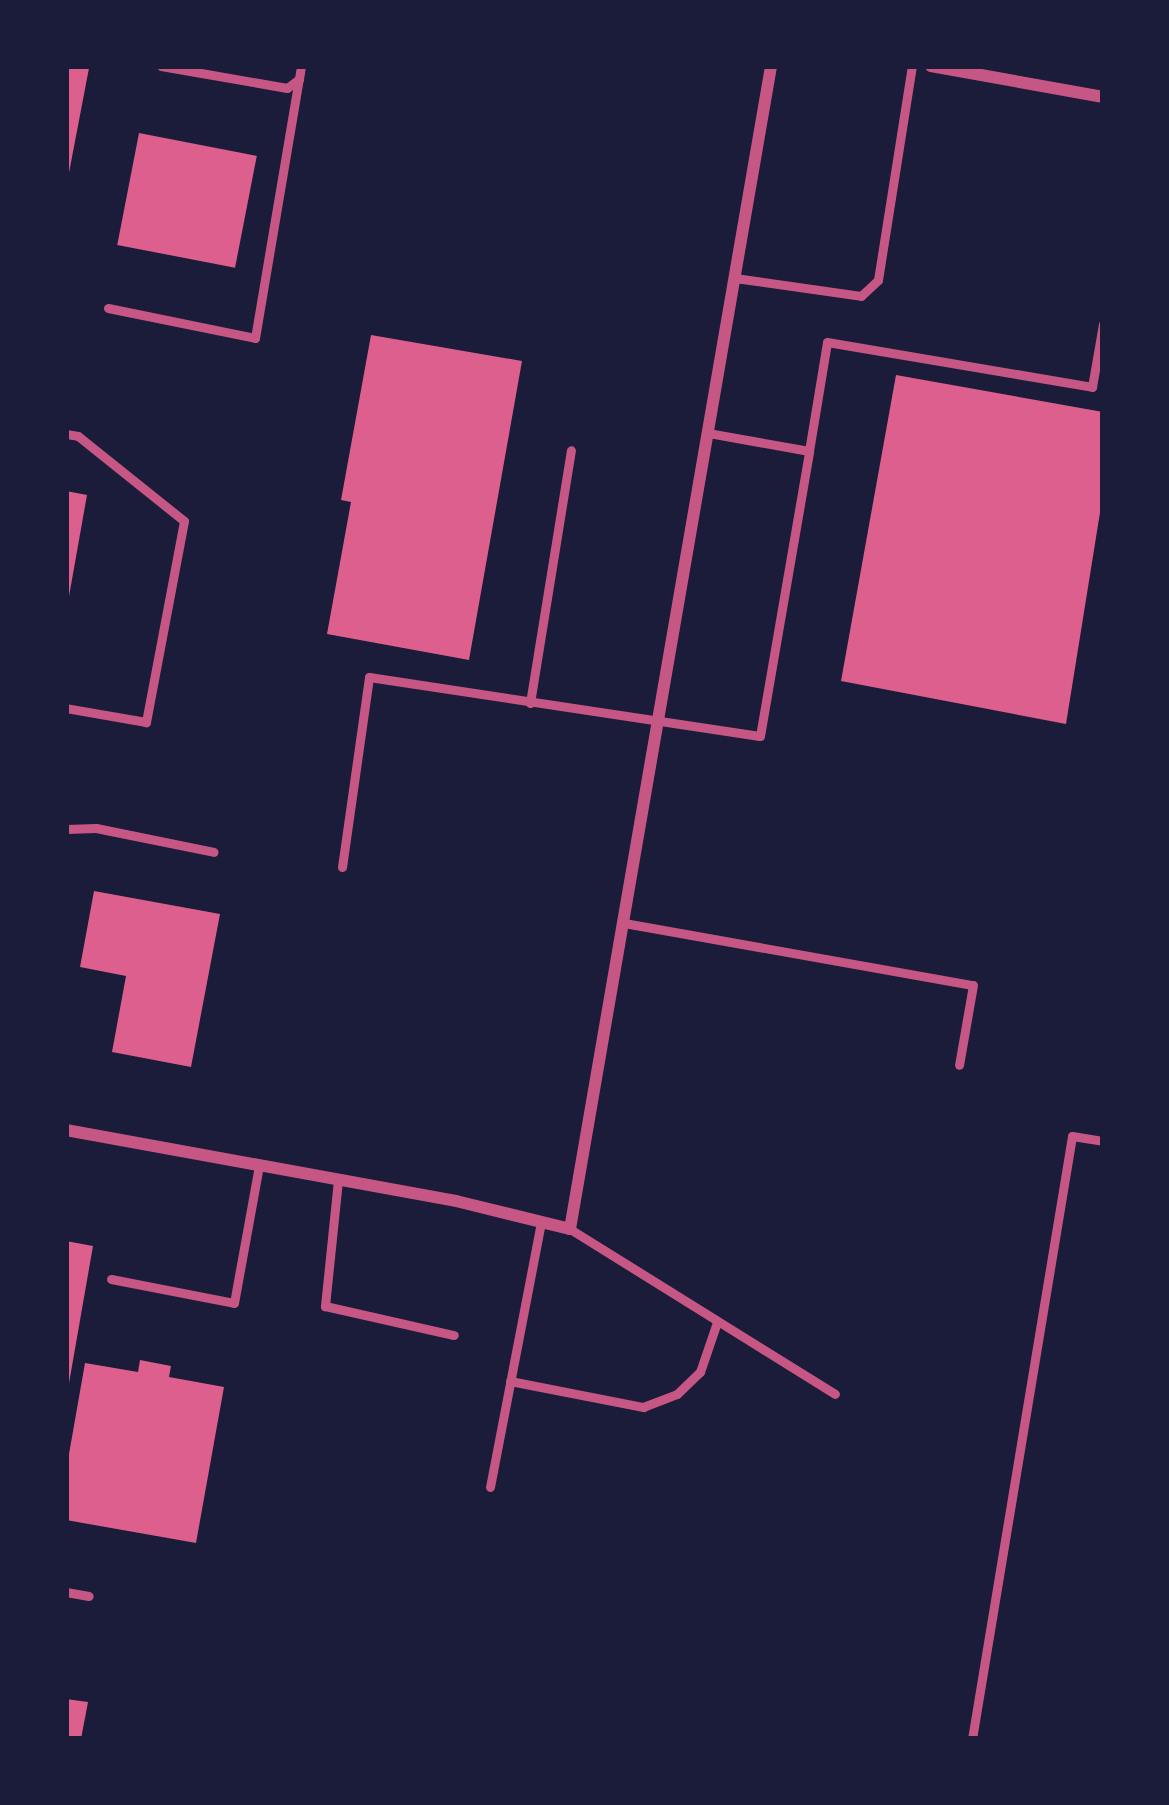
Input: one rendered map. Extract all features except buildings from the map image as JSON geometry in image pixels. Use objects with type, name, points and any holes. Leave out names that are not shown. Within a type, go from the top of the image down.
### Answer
[{"type":"street","points":[[66,1130],[456,1201],[570,1228],[771,66]]},
{"type":"street","points":[[932,66],[1103,97]]},
{"type":"lane","points":[[161,66],[287,88],[298,79]]},
{"type":"lane","points":[[108,308],[255,338],[301,66]]},
{"type":"lane","points":[[735,278],[861,296],[878,280],[912,66]]},
{"type":"lane","points":[[342,867],[369,676],[658,724],[760,736],[827,342],[1092,387],[1103,324]]},
{"type":"lane","points":[[66,434],[78,436],[184,521],[146,722],[66,708]]},
{"type":"lane","points":[[708,434],[808,451]]},
{"type":"lane","points":[[530,703],[571,450]]},
{"type":"lane","points":[[66,829],[96,828],[214,852]]},
{"type":"lane","points":[[623,922],[973,985],[959,1066]]},
{"type":"lane","points":[[972,1739],[1072,1136],[1103,1141]]},
{"type":"lane","points":[[111,1279],[234,1303],[259,1166]]},
{"type":"lane","points":[[338,1180],[325,1306],[454,1336]]},
{"type":"lane","points":[[490,1487],[541,1222]]},
{"type":"lane","points":[[570,1228],[836,1394]]},
{"type":"lane","points":[[510,1382],[643,1407],[677,1394],[700,1372],[717,1322]]},
{"type":"lane","points":[[66,1592],[88,1596]]}]
